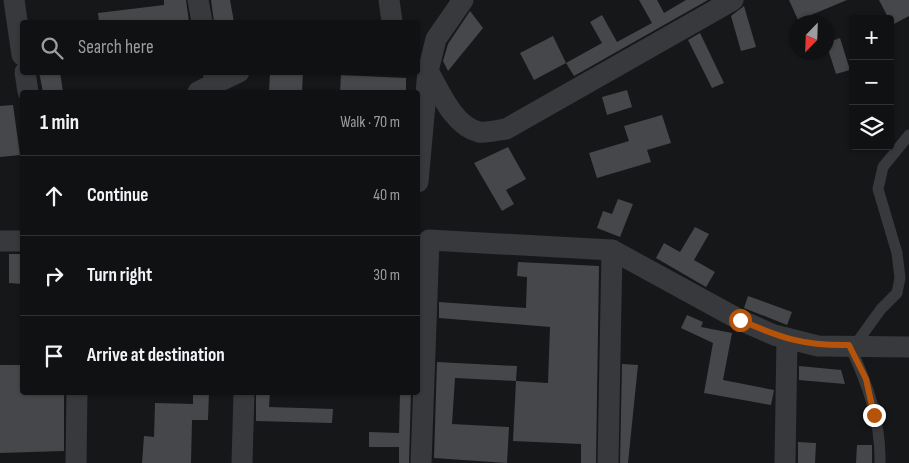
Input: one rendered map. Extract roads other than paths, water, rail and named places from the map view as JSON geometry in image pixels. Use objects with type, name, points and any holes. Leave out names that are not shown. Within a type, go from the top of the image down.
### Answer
[{"type":"street","points":[[14,0],[20,41]]},
{"type":"street","points":[[198,0],[202,20]]},
{"type":"street","points":[[389,0],[392,20]]},
{"type":"street","points":[[420,160],[428,71],[427,37],[464,0]]},
{"type":"street","points":[[428,71],[448,106],[464,125],[480,132],[506,129],[732,0]]},
{"type":"street","points":[[25,75],[28,90]]},
{"type":"street","points":[[209,83],[231,75]]},
{"type":"street","points":[[421,463],[423,240],[612,250],[740,320],[787,338],[818,346],[909,346]]},
{"type":"street","points":[[0,242],[20,241]]},
{"type":"street","points":[[608,463],[612,250]]},
{"type":"street","points":[[785,463],[787,338]]},
{"type":"street","points":[[76,463],[77,395]]},
{"type":"street","points":[[242,463],[244,395]]},
{"type":"lane","points":[[880,463],[880,450],[866,379],[855,345],[881,309],[897,293],[900,278],[897,253],[878,189],[883,168],[909,135]]}]
